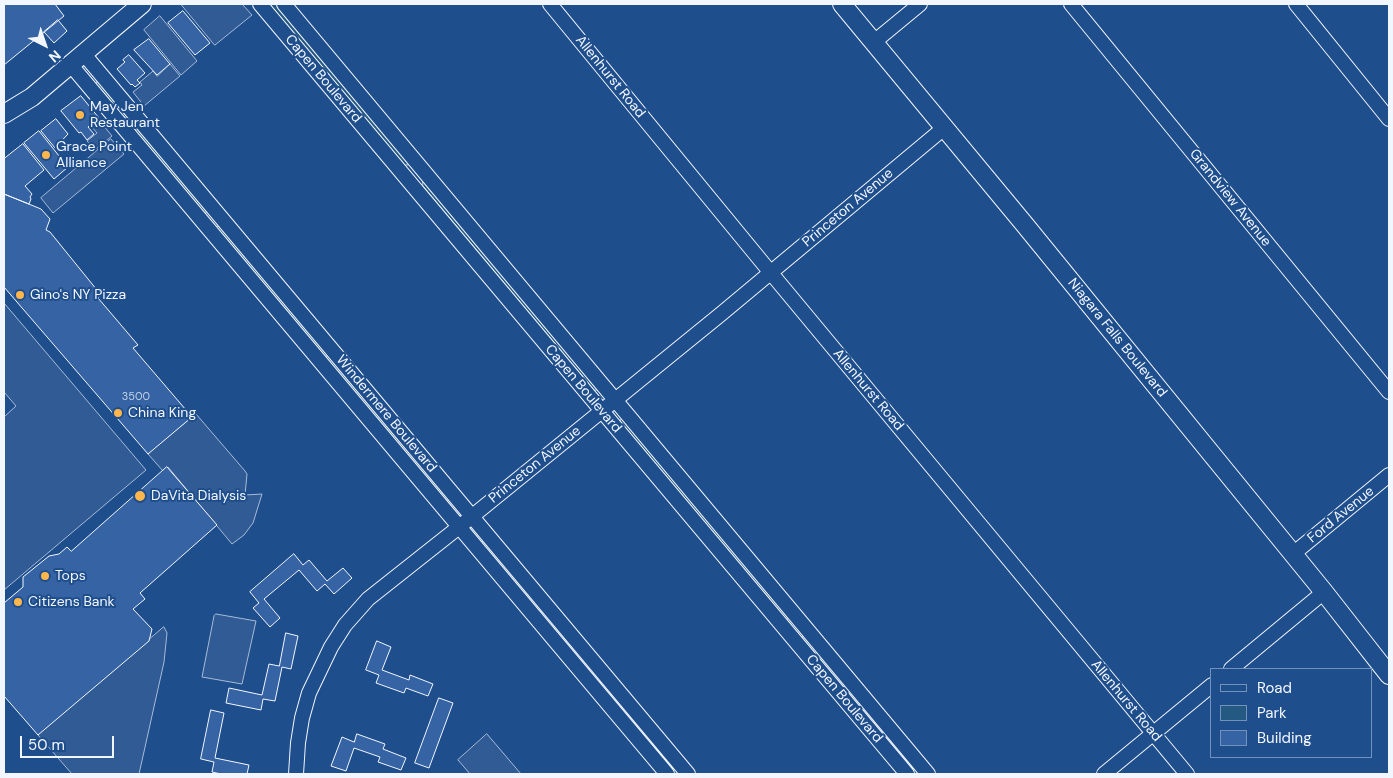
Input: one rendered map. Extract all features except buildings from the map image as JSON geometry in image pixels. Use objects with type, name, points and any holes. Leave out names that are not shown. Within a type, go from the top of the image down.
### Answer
[{"type":"main road","points":[[4,114],[32,97],[142,4]]},
{"type":"main road","name":"Niagara Falls Boulevard","points":[[842,4],[1025,225],[1324,592],[1389,675]]},
{"type":"street","name":"Capen Boulevard","points":[[260,4],[907,774]]},
{"type":"street","name":"Capen Boulevard","points":[[284,4],[928,774]]},
{"type":"street","name":"Allenhurst Road","points":[[550,4],[1187,774]]},
{"type":"street","points":[[874,42],[920,4]]},
{"type":"street","name":"Grandview Avenue","points":[[1071,4],[1389,392]]},
{"type":"street","points":[[1296,4],[1389,119]]},
{"type":"street","name":"Windermere Boulevard","points":[[76,59],[472,516],[688,774]]},
{"type":"street","name":"Windermere Boulevard","points":[[76,59],[459,527],[666,774]]},
{"type":"street","name":"Princeton Avenue","points":[[296,774],[302,718],[309,693],[331,646],[345,625],[368,598],[459,527],[771,273],[944,128]]},
{"type":"street","name":"Ford Avenue","points":[[1293,554],[1389,475]]},
{"type":"street","points":[[1232,668],[1324,592]]},
{"type":"street","points":[[1104,774],[1210,687]]},
{"type":"green space","points":[[270,4],[276,4],[409,162],[408,165],[405,165]]},
{"type":"green space","points":[[99,82],[208,211],[204,214],[96,85]]},
{"type":"green space","points":[[423,182],[425,182],[597,390],[594,390],[423,186]]},
{"type":"green space","points":[[220,226],[328,355],[325,358],[216,229]]},
{"type":"green space","points":[[341,370],[449,498],[448,501],[445,502],[337,373]]},
{"type":"green space","points":[[622,418],[789,617],[788,619],[785,619],[620,422]]},
{"type":"green space","points":[[484,541],[589,667],[588,669],[586,670],[480,544]]},
{"type":"green space","points":[[804,635],[921,774],[915,774],[802,639]]},
{"type":"green space","points":[[602,682],[681,774],[671,774],[598,685]]},
{"type":"shaded area","points":[[181,4],[242,4],[252,15],[215,45]]},
{"type":"shaded area","points":[[160,16],[197,61],[181,75],[144,30]]},
{"type":"shaded area","points":[[170,64],[180,76],[144,106],[133,92],[142,85],[140,82],[153,71],[157,76]]},
{"type":"shaded area","points":[[99,120],[112,136],[95,150],[87,141],[97,133],[91,126]]},
{"type":"shaded area","points":[[111,139],[124,154],[53,213],[41,198]]},
{"type":"shaded area","points":[[4,303],[146,470],[4,590],[4,417],[16,406],[4,392]]},
{"type":"shaded area","points":[[196,414],[247,474],[245,495],[262,494],[253,523],[244,535],[232,544],[168,467],[163,471],[148,454]]},
{"type":"shaded area","points":[[216,614],[256,621],[242,684],[202,677],[214,616]]},
{"type":"shaded area","points":[[164,627],[167,633],[164,662],[139,774],[72,774],[38,735]]},
{"type":"shaded area","points":[[487,734],[521,774],[470,774],[458,760]]},
{"type":"place","name":"May Jen Restaurant","points":[[80,115]]},
{"type":"place","name":"Grace Point Alliance","points":[[46,155]]},
{"type":"place","name":"Gino's NY Pizza","points":[[20,295]]},
{"type":"place","name":"China King","points":[[118,413]]},
{"type":"place","name":"DaVita Dialysis","points":[[140,496]]},
{"type":"place","name":"Tops","points":[[45,576]]},
{"type":"place","name":"Citizens Bank","points":[[18,602]]}]
